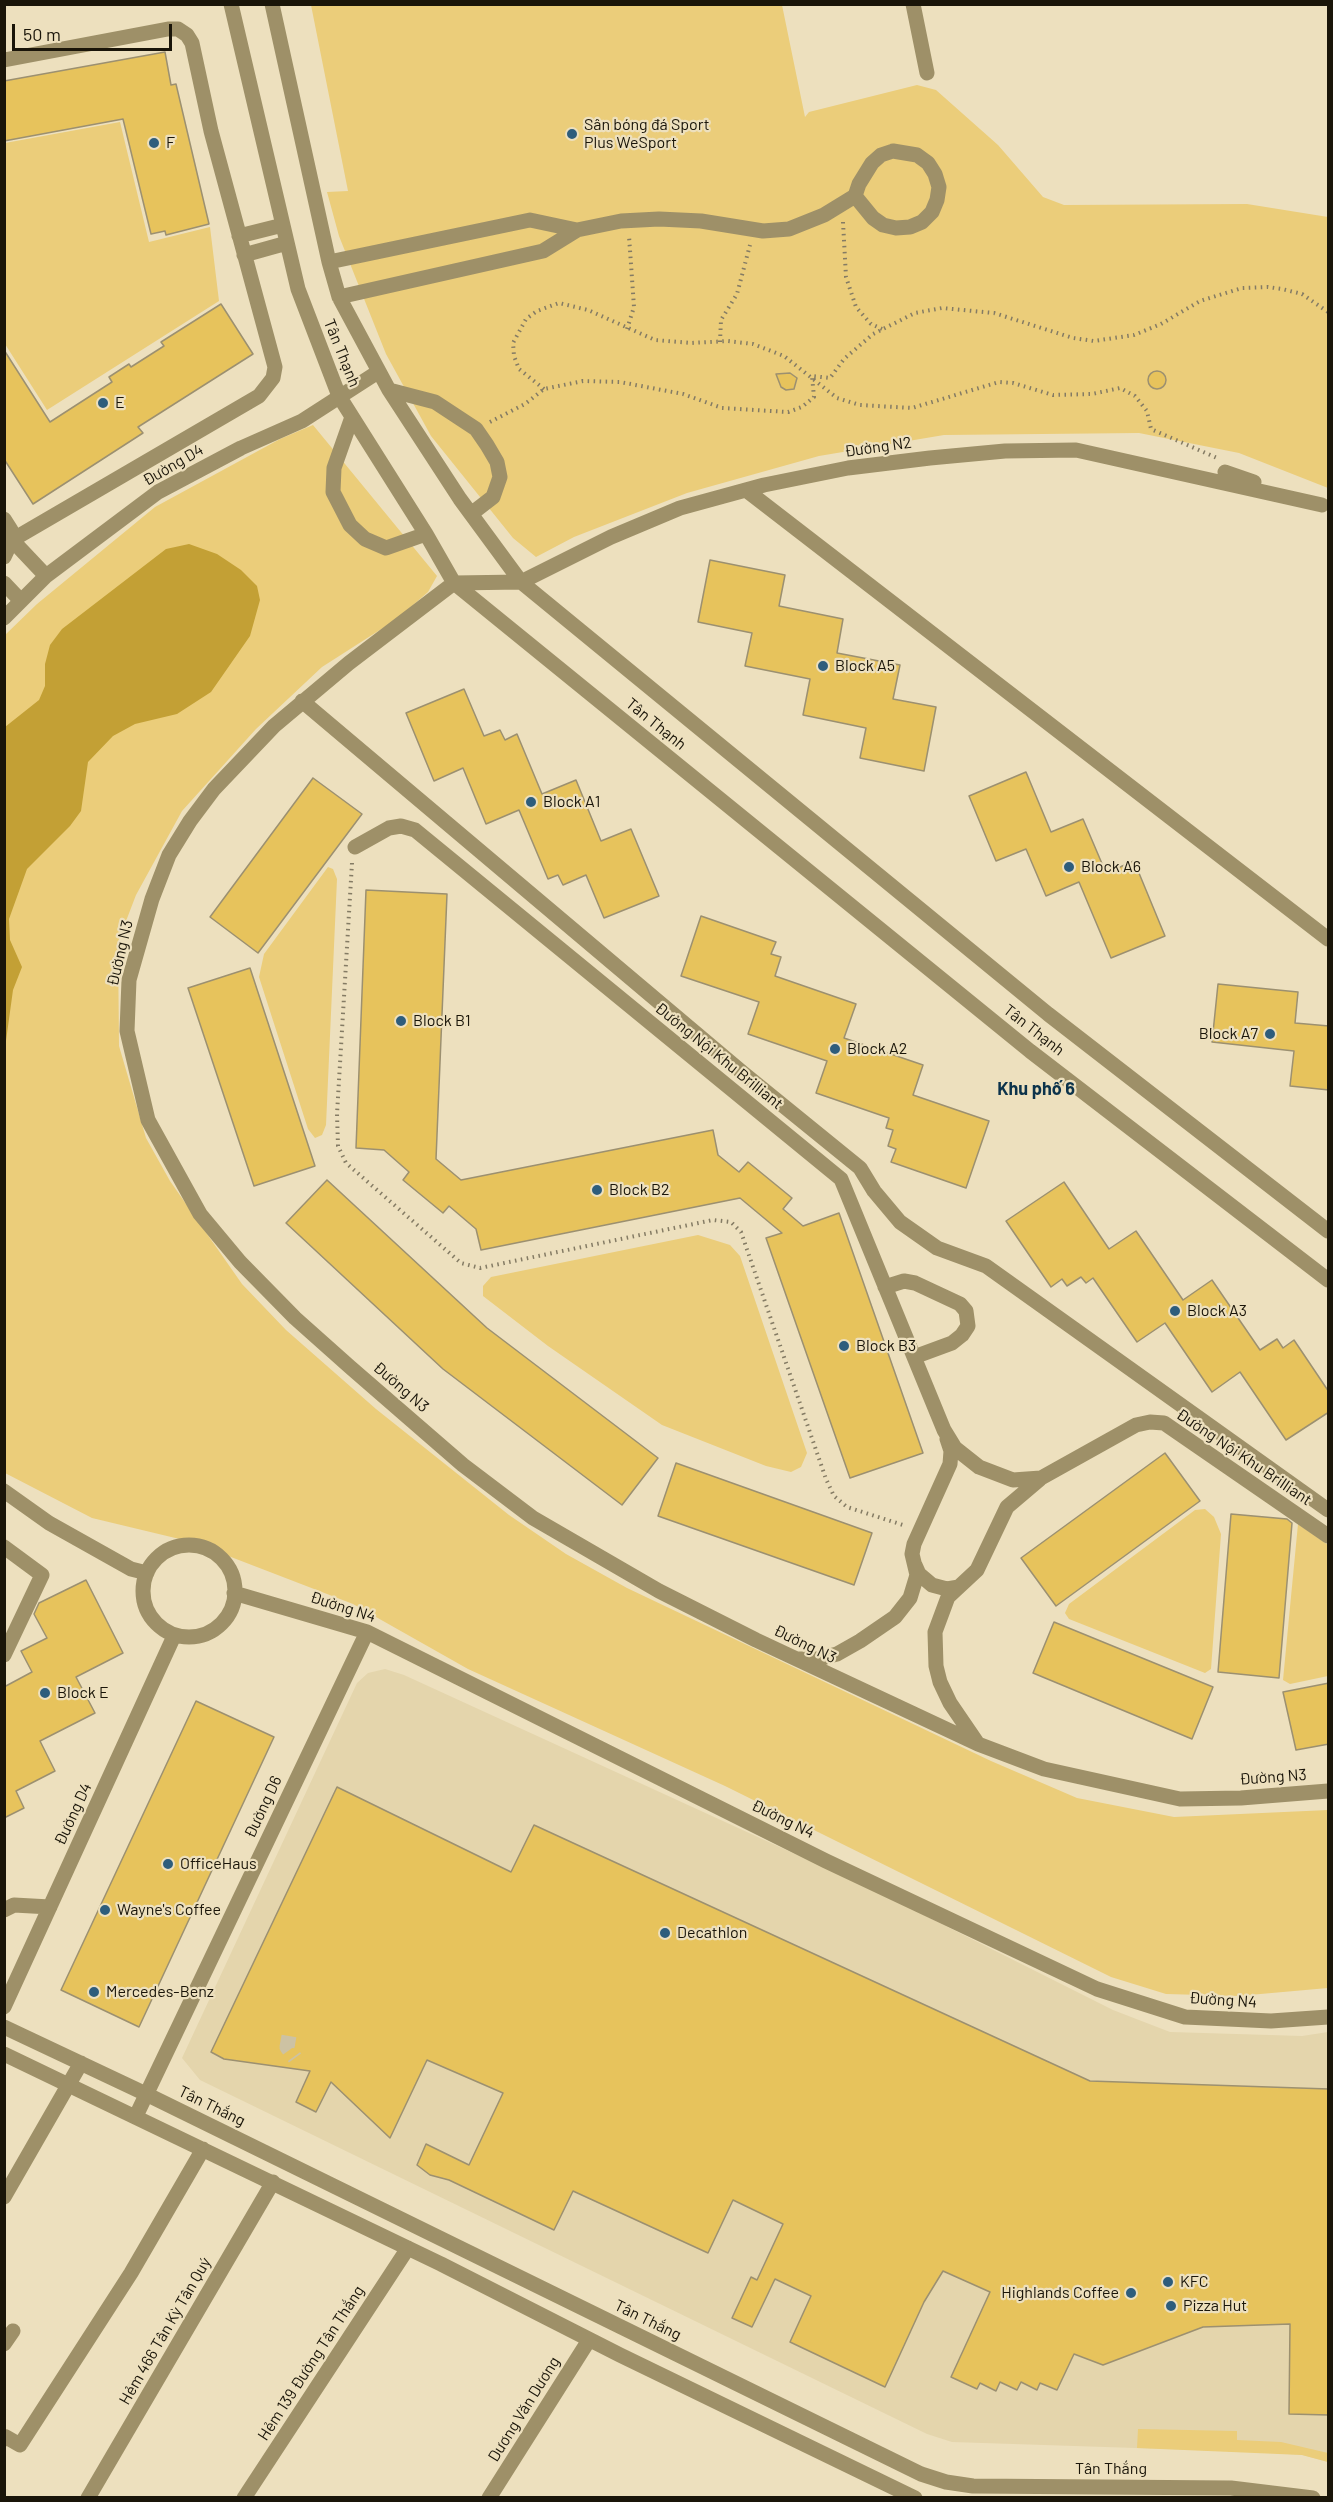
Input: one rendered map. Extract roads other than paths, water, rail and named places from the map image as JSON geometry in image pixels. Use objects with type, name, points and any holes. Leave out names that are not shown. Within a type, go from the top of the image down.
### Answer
[{"type":"street","name":"Tân Thạnh","points":[[231,4],[298,289],[339,396],[426,534],[454,583],[1030,1051],[1329,1280]]},
{"type":"street","name":"Tân Thạnh","points":[[272,4],[329,262],[339,297],[389,390],[471,514],[521,582],[1048,1014],[1329,1231]]},
{"type":"street","points":[[913,4],[927,73]]},
{"type":"street","points":[[4,60],[168,28],[178,29],[187,35],[192,43],[211,131],[274,357],[273,378],[267,388],[250,402],[12,540]]},
{"type":"street","points":[[339,297],[543,251],[577,230],[628,220],[701,221],[753,230],[789,229],[824,215],[849,200],[872,163],[881,155],[893,151],[911,153],[928,163],[936,174],[939,187],[932,212],[922,222],[910,227],[896,228],[883,225],[849,200]]},
{"type":"street","points":[[329,262],[530,220],[577,230]]},
{"type":"street","points":[[239,236],[283,225]]},
{"type":"street","points":[[244,255],[287,243]]},
{"type":"street","name":"Đường D4","points":[[4,618],[46,576],[158,492],[241,448],[302,421],[378,372]]},
{"type":"street","points":[[389,390],[435,402],[476,429],[497,462],[500,477],[493,497],[471,514]]},
{"type":"street","points":[[352,417],[334,468],[333,492],[350,525],[365,539],[386,548],[426,534]]},
{"type":"street","name":"Đường N2","points":[[454,583],[521,582],[611,537],[680,508],[746,490],[848,468],[1005,451],[1076,450],[1325,506]]},
{"type":"street","points":[[1225,472],[1290,494],[1325,506],[1292,496],[1225,472]]},
{"type":"street","points":[[746,490],[1329,939]]},
{"type":"street","points":[[4,519],[11,531],[12,540],[4,557]]},
{"type":"street","points":[[12,540],[46,576]]},
{"type":"street","points":[[4,583],[21,601]]},
{"type":"street","name":"Đường N3","points":[[454,583],[302,701],[242,759],[190,821],[169,855],[152,899],[129,980],[127,1031],[148,1120],[200,1214],[240,1262],[295,1318],[463,1465],[534,1518],[659,1591],[796,1659],[978,1744],[1044,1769],[1180,1799],[1240,1798],[1329,1791]]},
{"type":"street","points":[[302,701],[743,1073],[860,1168],[874,1191],[900,1222],[937,1248],[986,1266],[1329,1510]]},
{"type":"street","name":"Đường Nội Khu Brilliant","points":[[355,847],[389,828],[401,826],[415,830],[841,1179],[951,1451],[948,1471],[914,1544],[917,1575],[910,1598],[901,1612],[879,1630],[837,1654],[818,1659],[796,1659]]},
{"type":"street","points":[[885,1287],[904,1281],[915,1283],[960,1304],[966,1311],[968,1326],[962,1335],[952,1343],[914,1357]]},
{"type":"street","name":"Đường Nội Khu Brilliant","points":[[978,1744],[950,1703],[936,1666],[934,1632],[948,1597],[977,1570],[1007,1507],[1041,1478],[1136,1425],[1150,1422],[1164,1423],[1329,1536]]},
{"type":"street","name":"Đường Nội Khu Brilliant","points":[[944,1430],[955,1448],[972,1462],[998,1476],[1013,1480],[1041,1478]]},
{"type":"street","points":[[948,1471],[957,1464],[972,1462]]},
{"type":"street","points":[[998,1476],[1006,1489],[1007,1507]]},
{"type":"street","points":[[4,1491],[49,1523],[131,1569],[147,1573]]},
{"type":"street","points":[[191,1545],[205,1548],[218,1556],[229,1568],[234,1582],[234,1593],[230,1613],[220,1625],[207,1634],[192,1637],[174,1636],[152,1618],[145,1605],[143,1591],[147,1573],[163,1553],[176,1547],[191,1545]]},
{"type":"street","points":[[4,1547],[42,1575],[4,1655]]},
{"type":"street","points":[[915,1565],[919,1574],[932,1585],[947,1589],[959,1587]]},
{"type":"street","name":"Đường N4","points":[[234,1593],[366,1632],[815,1855],[1097,1989],[1185,2017],[1271,2021],[1329,2017]]},
{"type":"street","name":"Đường D6","points":[[136,2116],[366,1632]]},
{"type":"street","name":"Đường D4","points":[[4,2007],[174,1636]]},
{"type":"street","points":[[4,1910],[14,1905],[50,1907]]},
{"type":"street","points":[[10,2030],[4,2054],[273,2182],[909,2496]]},
{"type":"street","name":"Tân Thắng","points":[[10,2030],[146,2094],[921,2474],[946,2482],[997,2486],[1231,2488],[1313,2498]]},
{"type":"street","points":[[4,2197],[81,2063]]},
{"type":"street","points":[[4,2439],[6,2437],[20,2445],[130,2273],[203,2149]]},
{"type":"street","name":"Hẻm 466 Tân Kỳ Tân Quý","points":[[88,2498],[273,2182]]},
{"type":"street","name":"Hẻm 139 Đường Tân Thắng","points":[[244,2498],[408,2248]]},
{"type":"street","name":"Dương Văn Dương","points":[[489,2498],[589,2340]]},
{"type":"tunnel","points":[[289,2036],[287,2047],[295,2058]]},
{"type":"place","name":"Sân bóng đá Sport Plus WeSport","points":[[572,134]]},
{"type":"place","name":"F","points":[[154,143]]},
{"type":"place","name":"E","points":[[103,403]]},
{"type":"place","name":"Block A5","points":[[823,666]]},
{"type":"place","name":"Block A1","points":[[531,802]]},
{"type":"place","name":"Block A6","points":[[1069,867]]},
{"type":"place","name":"Block B1","points":[[401,1021]]},
{"type":"place","name":"Block A7","points":[[1270,1034]]},
{"type":"place","name":"Block A2","points":[[835,1049]]},
{"type":"place","name":"Block B2","points":[[597,1190]]},
{"type":"place","name":"Block A3","points":[[1175,1311]]},
{"type":"place","name":"Block B3","points":[[844,1346]]},
{"type":"place","name":"Block E","points":[[45,1693]]},
{"type":"place","name":"OfficeHaus","points":[[168,1864]]},
{"type":"place","name":"Wayne's Coffee","points":[[105,1910]]},
{"type":"place","name":"Decathlon","points":[[665,1933]]},
{"type":"place","name":"Mercedes-Benz","points":[[94,1992]]},
{"type":"place","name":"KFC","points":[[1168,2282]]},
{"type":"place","name":"Highlands Coffee","points":[[1131,2293]]},
{"type":"place","name":"Pizza Hut","points":[[1171,2306]]},
{"type":"district","name":"Khu phố 6","points":[[1036,1089]]}]
